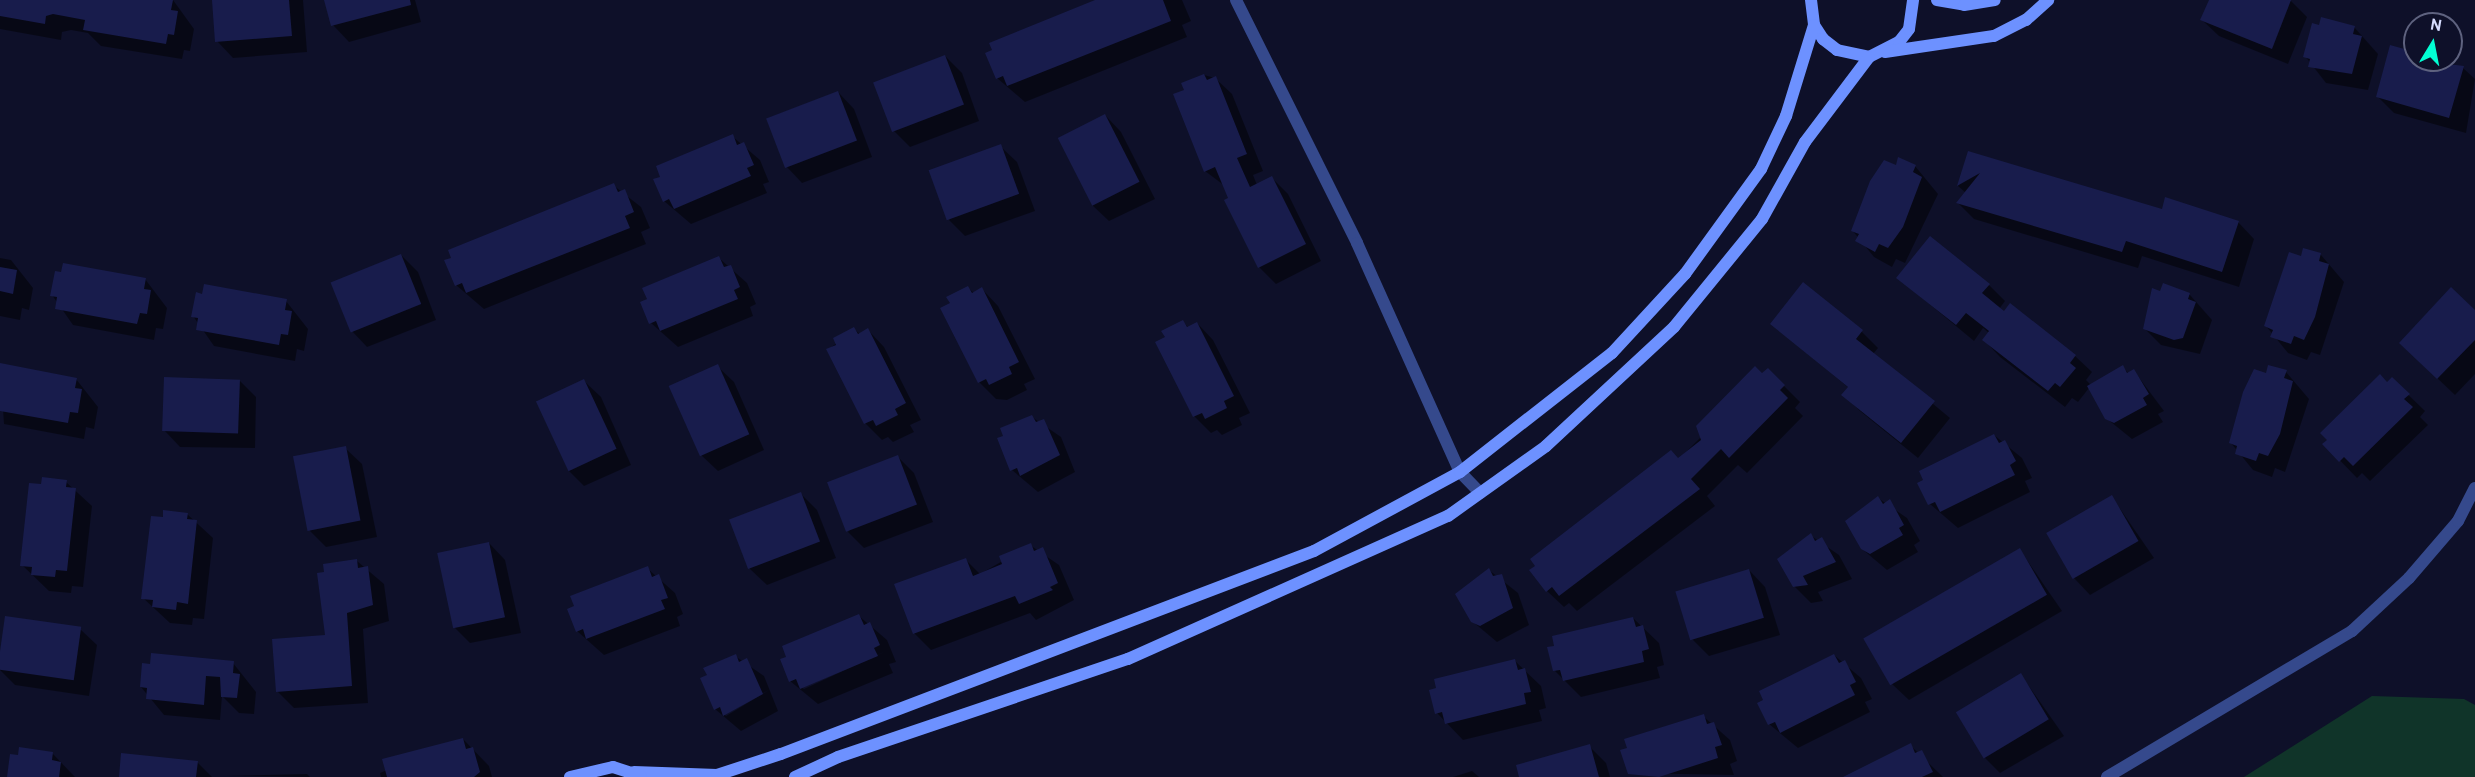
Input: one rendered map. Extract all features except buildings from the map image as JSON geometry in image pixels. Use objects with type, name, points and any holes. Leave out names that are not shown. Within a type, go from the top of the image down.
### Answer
[{"type":"street","points":[[1236,0],[1357,243],[1460,472],[1480,493]]},
{"type":"street","points":[[570,777],[592,768],[638,775],[717,775],[781,754],[1314,551],[1460,472],[1612,353],[1684,274],[1761,169],[1785,116],[1814,25],[1811,0]]},
{"type":"street","points":[[1885,52],[1908,29],[1913,0]]},
{"type":"street","points":[[1937,0],[1964,5],[1995,0]]},
{"type":"street","points":[[1814,25],[1837,50],[1869,57],[1885,52],[1994,36],[2026,20],[2048,0]]},
{"type":"street","points":[[795,777],[838,757],[1128,659],[1448,516],[1546,446],[1674,327],[1762,219],[1805,142],[1869,57]]},
{"type":"street","points":[[2107,777],[2352,631],[2409,578],[2458,521],[2475,488]]},
{"type":"green space","points":[[2372,696],[2464,699],[2475,705],[2475,777],[2244,777]]}]
